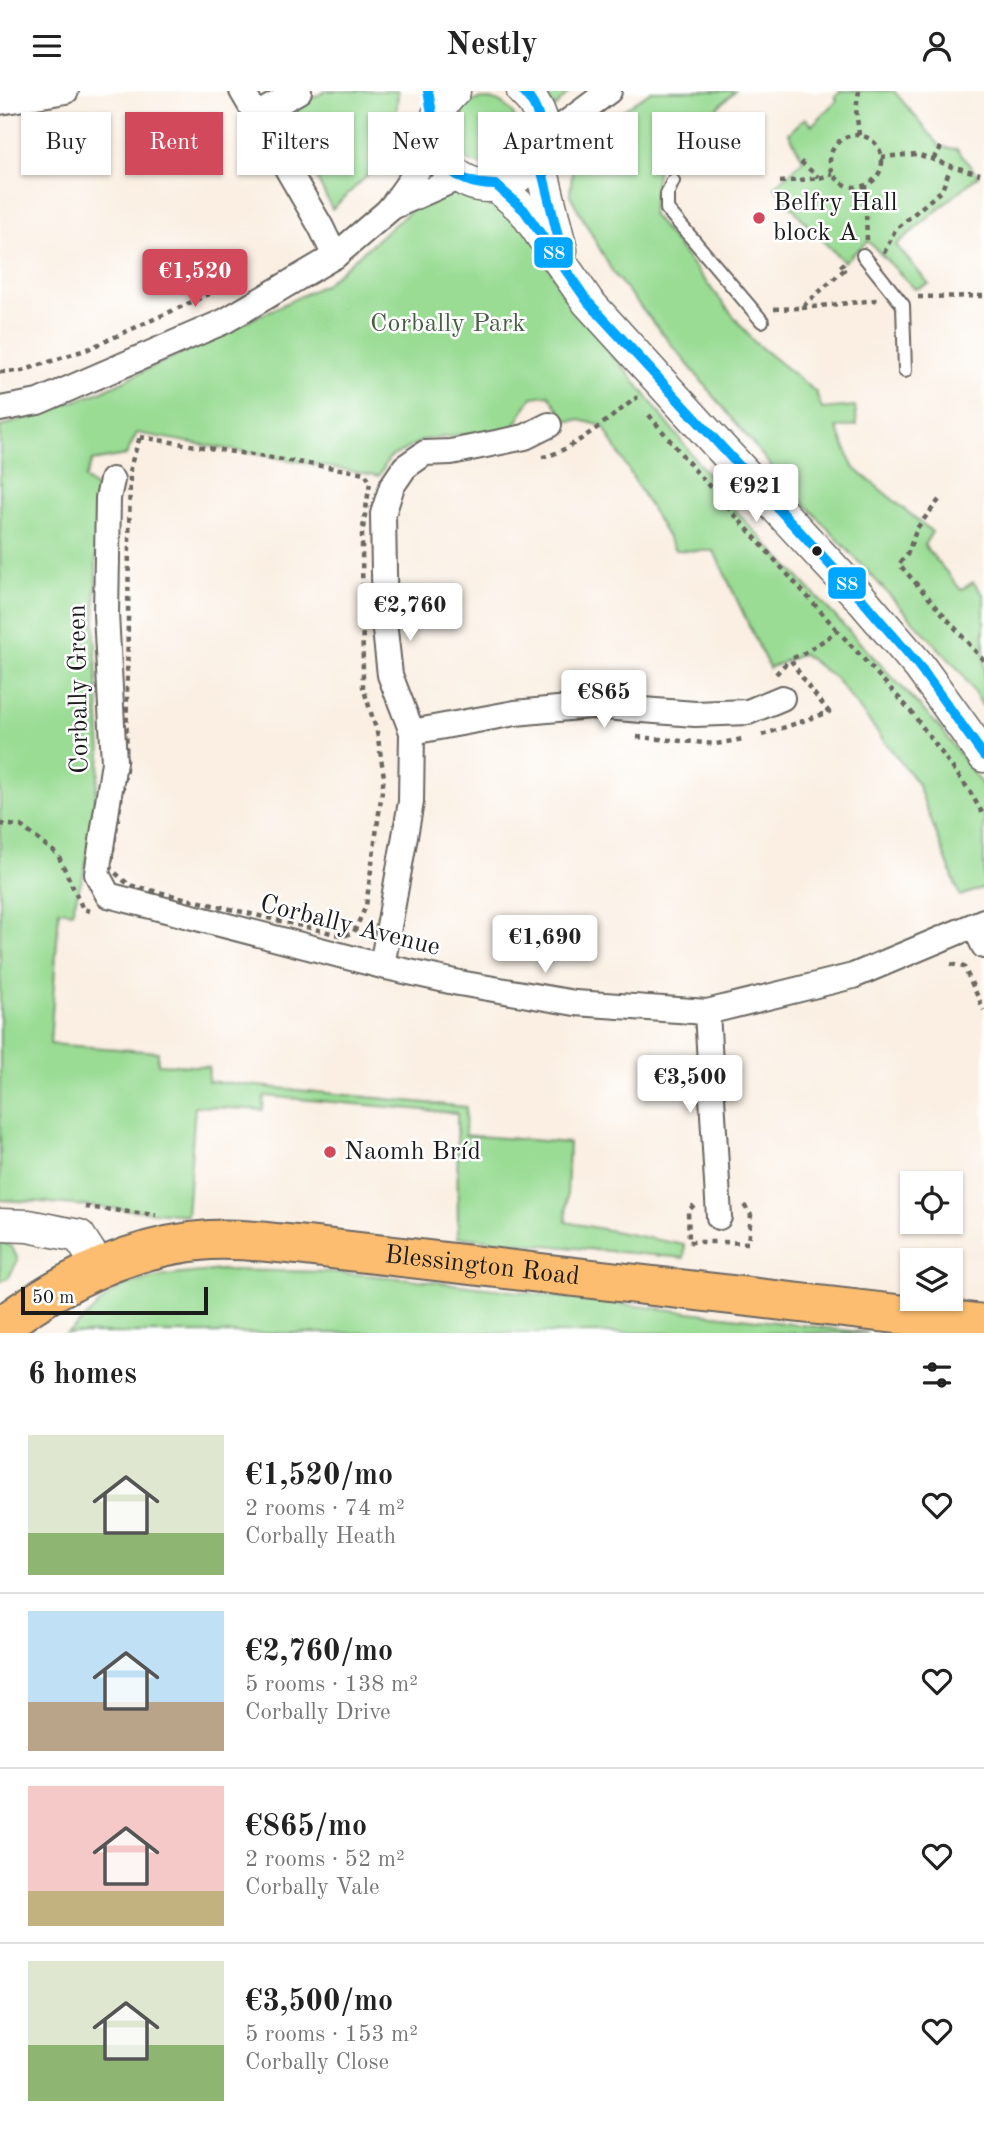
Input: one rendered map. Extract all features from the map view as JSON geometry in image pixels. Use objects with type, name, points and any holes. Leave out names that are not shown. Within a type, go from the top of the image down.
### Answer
[{"type":"main road","name":"Blessington Road","points":[[0,1327],[23,1310],[99,1267],[168,1246],[211,1240],[252,1241],[984,1324]]},
{"type":"street","points":[[0,102],[66,91]]},
{"type":"street","points":[[242,91],[253,112]]},
{"type":"street","points":[[262,112],[299,91]]},
{"type":"street","points":[[428,91],[432,112]]},
{"type":"street","points":[[440,112],[454,91]]},
{"type":"street","points":[[523,91],[539,112]]},
{"type":"street","points":[[584,112],[609,91]]},
{"type":"street","points":[[290,175],[335,256]]},
{"type":"street","points":[[390,209],[411,175]]},
{"type":"street","points":[[0,409],[38,402],[225,321],[335,256],[390,209],[460,177],[477,184],[496,185],[520,175]]},
{"type":"street","points":[[546,175],[566,268]]},
{"type":"street","points":[[496,185],[524,210],[589,302],[858,595],[919,666],[984,756]]},
{"type":"street","points":[[382,966],[411,802],[412,732],[390,674],[383,514],[392,486],[405,467],[425,453],[451,452],[525,437],[549,425]]},
{"type":"street","name":"Corbally Green","points":[[102,904],[97,874],[114,762],[107,614],[108,498],[112,479]]},
{"type":"street","points":[[412,732],[515,713],[590,706],[695,714],[748,712],[778,688]]},
{"type":"street","name":"Corbally Avenue","points":[[102,904],[459,983],[575,1003],[707,1012],[853,976],[981,932]]},
{"type":"street","points":[[707,1012],[719,1217]]},
{"type":"street","points":[[0,1225],[28,1226],[79,1236],[99,1267]]},
{"type":"lane","points":[[673,181],[667,194],[667,209],[762,321]]},
{"type":"lane","points":[[868,250],[903,305],[905,371]]},
{"type":"path","points":[[859,91],[856,109],[859,135]]},
{"type":"path","points":[[859,135],[874,142],[881,157],[878,173],[873,180],[851,186],[834,174],[831,166],[832,150],[843,138],[859,135]]},
{"type":"path","points":[[933,159],[941,148]]},
{"type":"path","points":[[881,157],[917,154],[980,174]]},
{"type":"path","points":[[801,162],[818,178]]},
{"type":"path","points":[[865,184],[868,250],[882,257],[895,230],[942,190],[951,166]]},
{"type":"path","points":[[780,183],[834,174]]},
{"type":"path","points":[[801,308],[845,270],[841,267],[850,259]]},
{"type":"path","points":[[0,372],[22,371],[88,349],[251,275]]},
{"type":"path","points":[[914,297],[983,296]]},
{"type":"path","points":[[762,321],[774,309],[881,300]]},
{"type":"path","points":[[537,458],[550,457],[636,398],[693,468],[910,710],[969,790],[984,816]]},
{"type":"path","points":[[140,437],[365,473],[370,482],[362,534],[363,687],[377,732],[384,777],[366,906],[354,932],[344,936],[129,885],[110,868],[127,769],[130,467],[140,437]]},
{"type":"path","points":[[939,500],[917,528],[907,555],[899,564],[984,661]]},
{"type":"path","points":[[778,688],[790,659],[803,654],[838,631]]},
{"type":"path","points":[[635,737],[716,744],[767,734],[829,712],[807,686],[790,659]]},
{"type":"path","points":[[0,824],[21,826],[58,855],[83,909],[102,904]]},
{"type":"path","points":[[941,968],[953,963],[964,967],[984,1010]]},
{"type":"path","points":[[695,1203],[688,1211],[689,1242],[748,1243],[751,1215],[738,1197]]},
{"type":"green space","points":[[326,91],[398,91],[397,112],[368,112],[368,175],[332,209],[315,175],[354,175],[354,112],[284,112]]},
{"type":"green space","points":[[543,91],[570,91],[555,108]]},
{"type":"green space","points":[[651,91],[735,91],[713,112],[652,112],[652,175],[657,175],[652,214],[754,342],[816,392],[822,409],[855,406],[857,425],[837,428],[853,467],[932,532],[924,545],[961,590],[973,582],[984,595],[984,708],[960,671],[780,477],[613,273],[570,195],[572,175],[638,175],[638,112],[620,112]]},
{"type":"green space","points":[[841,91],[894,91],[941,147],[957,149],[978,176],[896,245],[929,284],[915,289],[868,241],[844,262],[775,187],[803,160],[789,133],[805,118],[812,125],[837,101],[835,96]]},
{"type":"green space","points":[[478,99],[492,99],[512,112],[478,112],[478,165],[464,158],[464,112],[458,112],[461,108]]},
{"type":"green space","name":"Corbally Park","points":[[456,185],[500,196],[529,225],[563,294],[735,510],[942,730],[984,788],[984,888],[960,896],[917,783],[836,679],[803,654],[769,668],[714,551],[675,550],[603,426],[580,420],[567,421],[549,395],[532,397],[513,428],[423,440],[389,458],[379,476],[137,433],[126,455],[92,461],[85,479],[97,489],[95,638],[101,757],[85,869],[72,912],[59,910],[50,1044],[158,1052],[158,1064],[209,1067],[208,1081],[466,1107],[465,1135],[569,1143],[566,1222],[685,1245],[684,1258],[458,1237],[457,1113],[264,1096],[263,1110],[195,1106],[187,1215],[0,1200],[0,427],[98,393],[324,285],[423,200]]},
{"type":"green space","points":[[0,1241],[12,1247],[18,1260],[9,1277],[0,1282]]},
{"type":"green space","points":[[220,1270],[330,1272],[409,1279],[868,1333],[66,1333],[111,1294],[128,1285],[167,1276]]},
{"type":"transit line","name":"S8","points":[[428,91],[437,141],[449,168],[460,177],[475,183],[496,185],[524,210],[588,302],[858,595],[919,666],[984,756]]},
{"type":"transit line","name":"S8","points":[[523,91],[534,106],[540,121],[538,155],[564,261]]},
{"type":"place","name":"Belfry Hall block A","points":[[759,218]]},
{"type":"place","name":"Naomh Bríd","points":[[330,1152]]}]
